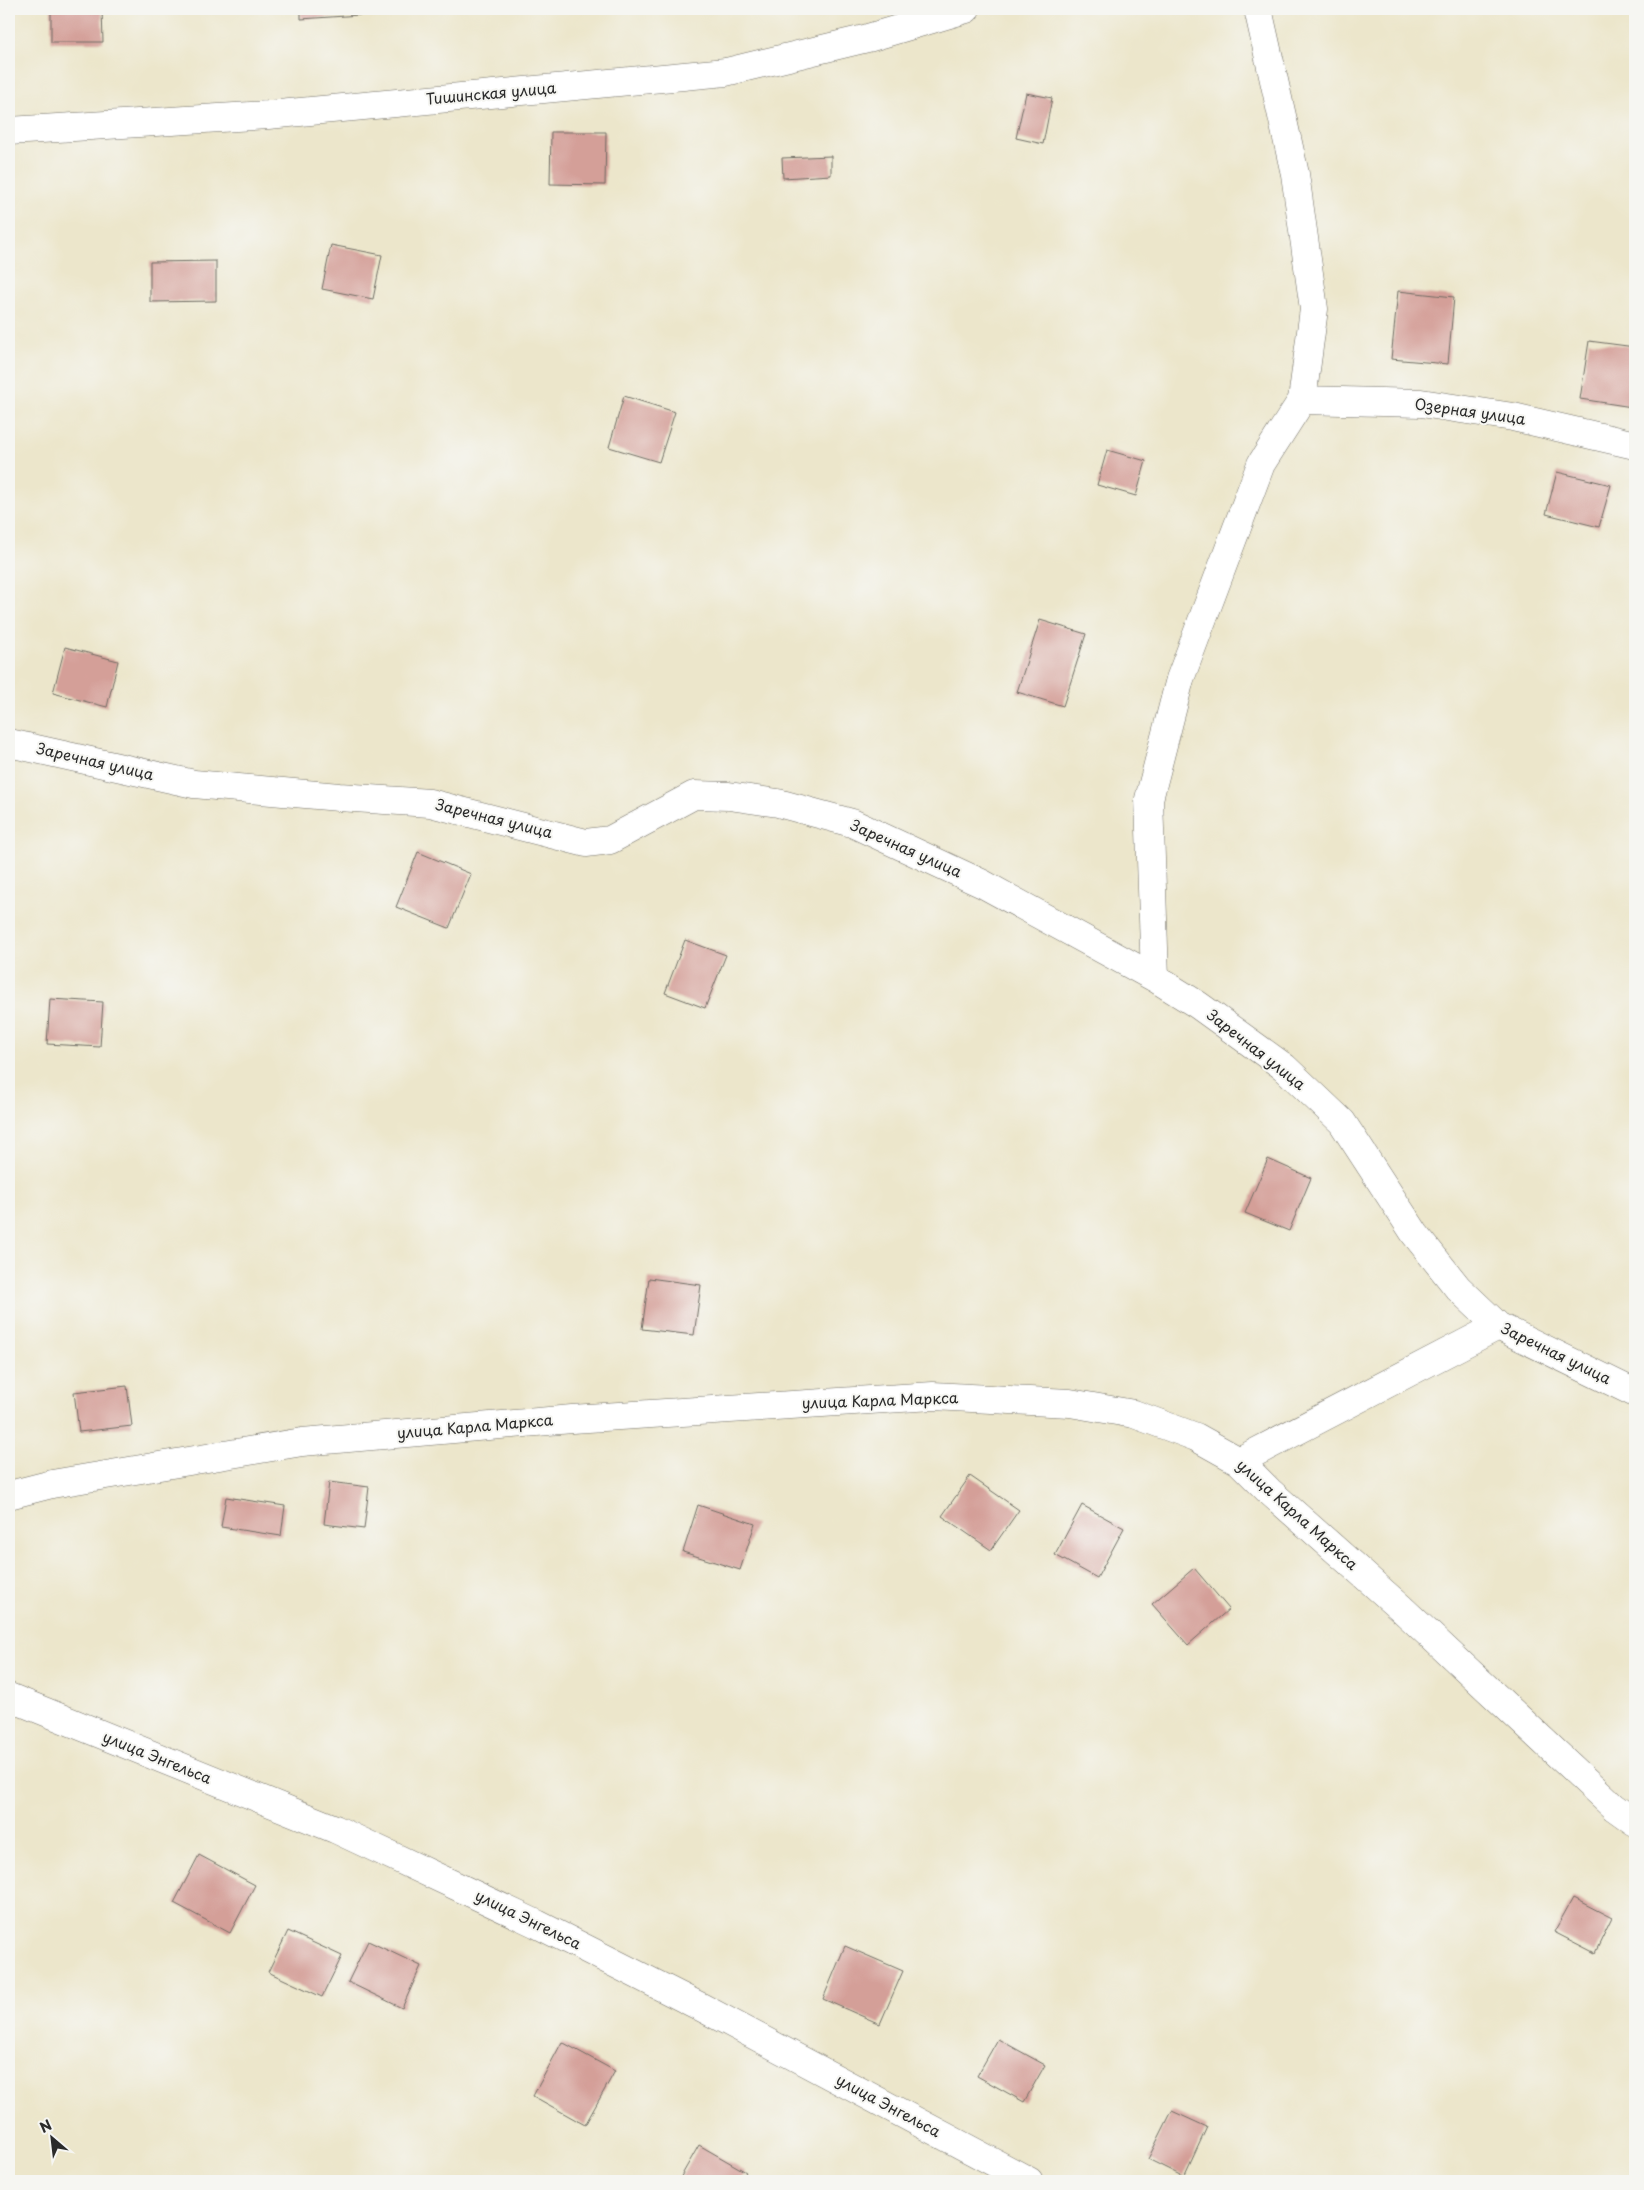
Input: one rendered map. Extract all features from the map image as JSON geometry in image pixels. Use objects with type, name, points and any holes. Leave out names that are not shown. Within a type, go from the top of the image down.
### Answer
[{"type":"street","name":"Тишинская улица","points":[[9,131],[268,115],[726,72],[868,38],[966,9]]},
{"type":"street","points":[[1155,978],[1149,799],[1180,679],[1261,464],[1302,400],[1314,309],[1295,174],[1258,9]]},
{"type":"street","name":"Озерная улица","points":[[1302,400],[1421,403],[1513,416],[1635,445]]},
{"type":"street","name":"Заречная улица","points":[[9,743],[194,784],[430,803],[586,843],[610,840],[694,795],[729,796],[778,802],[852,824],[983,884],[1155,978],[1198,1006],[1284,1068],[1342,1122],[1415,1234],[1458,1288],[1498,1326],[1635,1393]]},
{"type":"street","points":[[1239,1461],[1498,1326]]},
{"type":"street","name":"улица Карла Маркса","points":[[9,1495],[52,1484],[302,1442],[572,1419],[933,1396],[1070,1403],[1134,1414],[1196,1437],[1239,1461],[1269,1491],[1401,1608],[1614,1807],[1635,1822]]},
{"type":"street","name":"улица Энгельса","points":[[9,1697],[335,1830],[537,1924],[709,2012],[1029,2181]]},
{"type":"building","points":[[51,9],[102,9],[103,42],[51,42]]},
{"type":"building","points":[[301,9],[359,9],[360,15],[301,19]]},
{"type":"building","points":[[1026,93],[1052,98],[1043,144],[1016,138]]},
{"type":"building","points":[[551,132],[606,132],[605,185],[550,184]]},
{"type":"building","points":[[831,156],[831,175],[783,178],[782,158]]},
{"type":"building","points":[[331,245],[382,255],[373,299],[322,289]]},
{"type":"building","points":[[216,261],[216,301],[150,302],[150,262]]},
{"type":"building","points":[[1398,291],[1454,297],[1448,364],[1391,359]]},
{"type":"building","points":[[1589,341],[1635,347],[1635,382],[1632,407],[1580,399]]},
{"type":"building","points":[[624,396],[675,412],[659,462],[609,447]]},
{"type":"building","points":[[1107,450],[1146,461],[1136,496],[1097,485]]},
{"type":"building","points":[[1557,472],[1611,485],[1599,527],[1546,514]]},
{"type":"building","points":[[1040,620],[1086,634],[1063,706],[1017,692]]},
{"type":"building","points":[[65,647],[118,661],[107,707],[53,693]]},
{"type":"building","points":[[418,852],[471,874],[449,928],[396,907]]},
{"type":"building","points":[[685,940],[726,955],[705,1008],[665,993]]},
{"type":"building","points":[[50,999],[103,1002],[100,1047],[47,1044]]},
{"type":"building","points":[[1268,1159],[1311,1178],[1289,1231],[1245,1213]]},
{"type":"building","points":[[649,1278],[701,1285],[694,1335],[642,1329]]},
{"type":"building","points":[[127,1386],[132,1426],[79,1432],[74,1392]]},
{"type":"building","points":[[970,1476],[1019,1510],[991,1550],[942,1516]]},
{"type":"building","points":[[329,1482],[369,1487],[364,1529],[324,1524]]},
{"type":"building","points":[[226,1497],[285,1506],[281,1536],[221,1527]]},
{"type":"building","points":[[698,1505],[755,1524],[740,1570],[683,1552]]},
{"type":"building","points":[[1082,1505],[1124,1528],[1097,1578],[1055,1555]]},
{"type":"building","points":[[1194,1568],[1229,1609],[1188,1645],[1152,1604]]},
{"type":"building","points":[[199,1855],[255,1885],[230,1933],[174,1903]]},
{"type":"building","points":[[1573,1898],[1612,1918],[1595,1953],[1554,1932]]},
{"type":"building","points":[[288,1931],[342,1956],[322,1997],[268,1972]]},
{"type":"building","points":[[368,1941],[421,1966],[402,2008],[348,1982]]},
{"type":"building","points":[[845,1946],[903,1971],[880,2024],[823,1999]]},
{"type":"building","points":[[998,2039],[1045,2065],[1024,2102],[977,2076]]},
{"type":"building","points":[[562,2042],[615,2071],[585,2125],[533,2096]]},
{"type":"building","points":[[1172,2111],[1207,2127],[1184,2177],[1148,2159]]},
{"type":"building","points":[[699,2145],[746,2172],[740,2181],[679,2180]]}]
